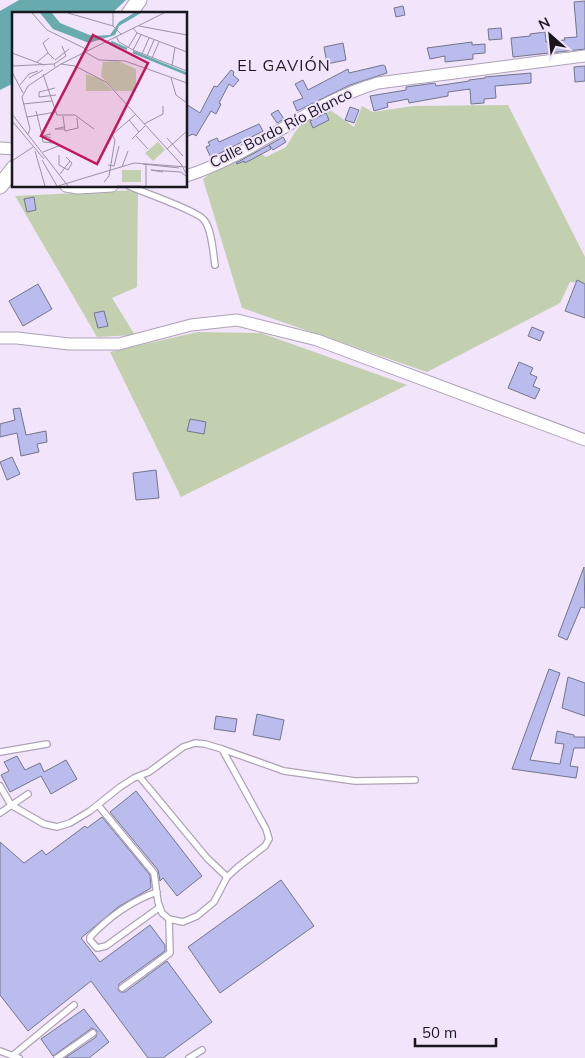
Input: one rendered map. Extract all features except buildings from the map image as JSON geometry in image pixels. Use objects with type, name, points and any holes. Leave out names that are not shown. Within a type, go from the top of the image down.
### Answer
[{"type":"main road","points":[[130,12],[139,0]]},
{"type":"street","name":"Calle Bordo Río Blanco","points":[[188,175],[248,148],[356,89],[378,83],[585,56]]},
{"type":"street","points":[[0,338],[69,344],[119,344],[191,325],[237,320],[317,340],[585,440]]},
{"type":"lane","points":[[134,188],[189,211],[205,220],[209,229],[215,265]]},
{"type":"lane","points":[[0,786],[11,805],[44,824],[57,827],[70,823],[90,812],[120,786],[148,772],[183,747],[195,743],[222,749],[284,771],[355,781],[415,780]]},
{"type":"lane","points":[[0,752],[47,744]]},
{"type":"lane","points":[[98,805],[154,873],[162,913],[169,920],[183,922],[197,916],[214,902],[227,878],[265,846],[269,839],[266,829],[222,749]]},
{"type":"lane","points":[[138,776],[207,858],[227,878]]},
{"type":"lane","points":[[0,813],[28,794]]},
{"type":"lane","points":[[157,892],[141,898],[108,920],[90,937],[90,940],[97,948],[106,946],[160,906]]},
{"type":"lane","points":[[122,988],[170,954],[169,920]]},
{"type":"lane","points":[[13,1057],[74,1005]]},
{"type":"lane","points":[[57,1058],[93,1033]]},
{"type":"lane","points":[[189,1058],[202,1050]]},
{"type":"lane","points":[[0,1051],[19,1058]]},
{"type":"shaded area","points":[[19,0],[126,0],[113,12],[12,12],[12,84],[0,90],[0,11]]},
{"type":"shaded area","points":[[508,105],[585,257],[585,283],[570,282],[560,303],[427,372],[242,308],[203,179],[227,161],[252,148],[266,157],[286,147],[306,119],[326,107],[354,127],[362,106],[373,112],[413,106]]},
{"type":"shaded area","points":[[138,190],[137,287],[112,298],[135,335],[97,337],[15,196]]},
{"type":"shaded area","points":[[198,332],[261,333],[407,385],[181,497],[110,352]]},
{"type":"district","name":"EL GAVIÓN","points":[[284,65]]}]
